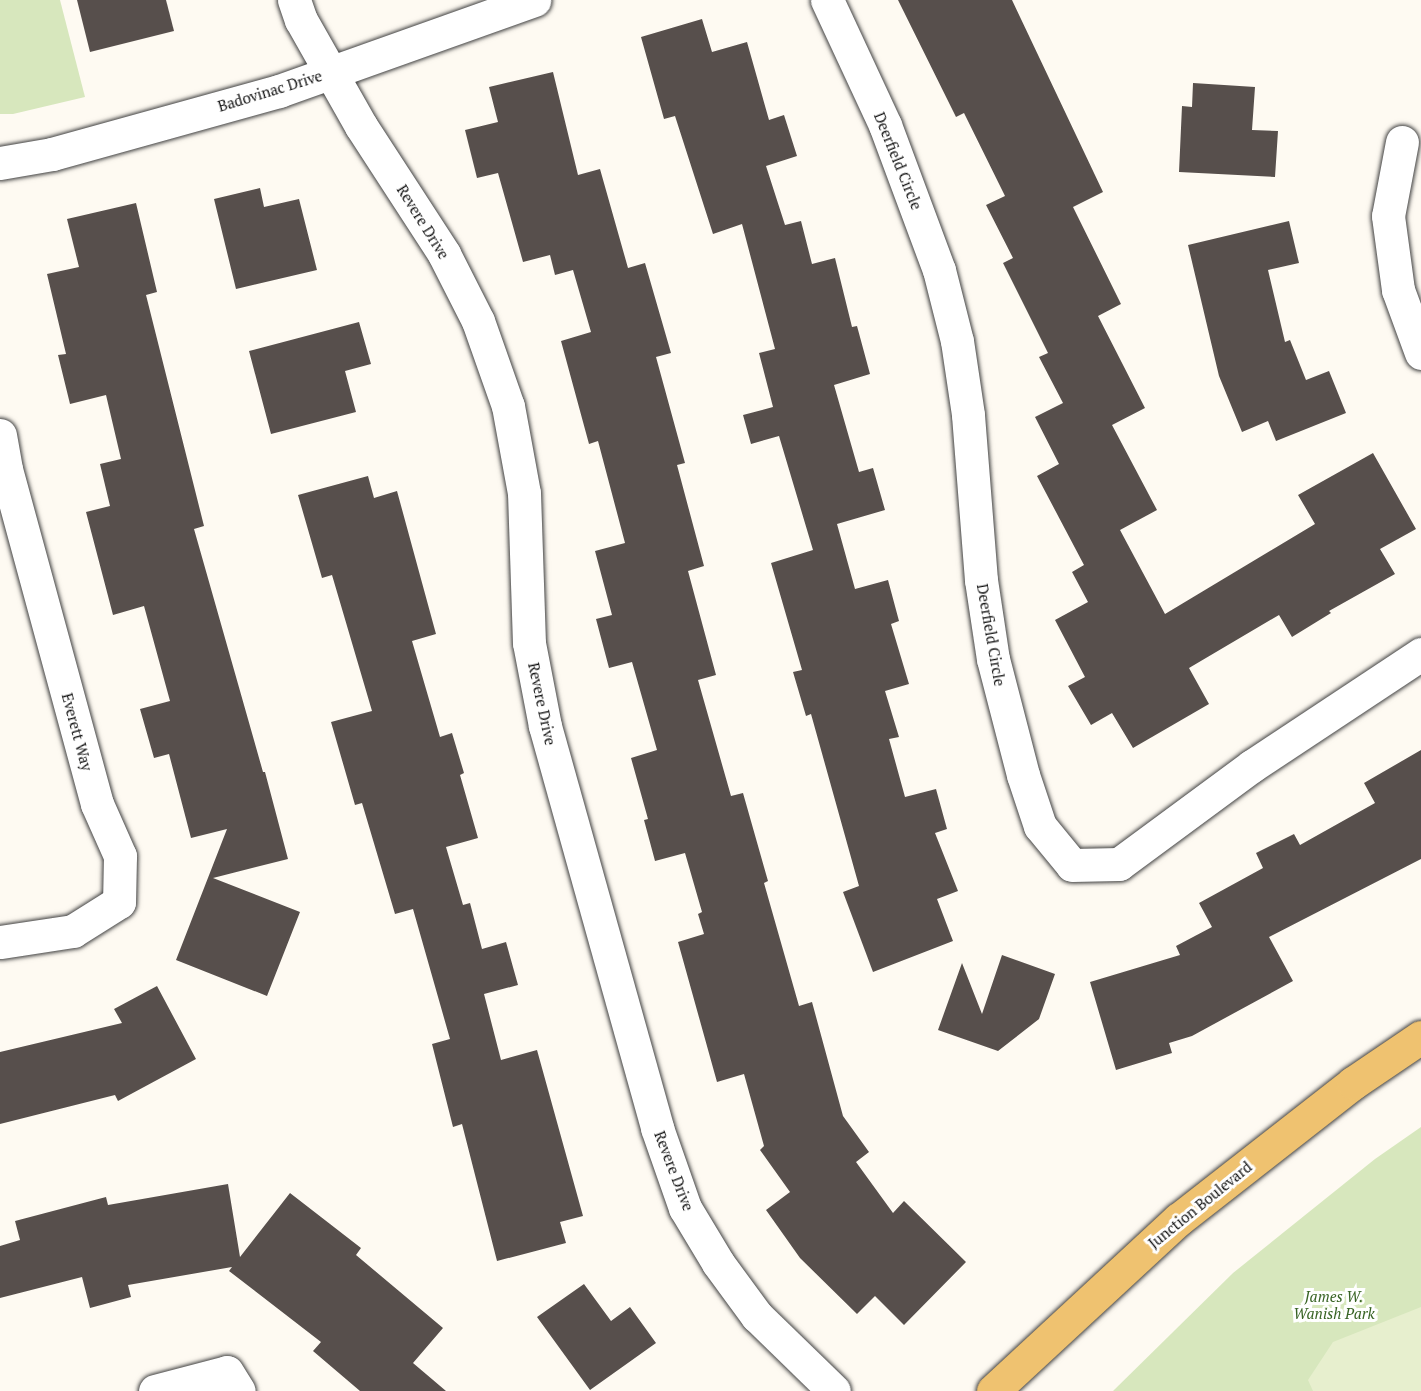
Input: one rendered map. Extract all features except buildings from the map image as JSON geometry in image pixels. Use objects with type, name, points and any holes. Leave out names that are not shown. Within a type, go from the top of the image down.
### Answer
[{"type":"main road","name":"Junction Boulevard","points":[[993,1391],[1179,1219],[1353,1083],[1421,1037]]},
{"type":"street","name":"Revere Drive","points":[[294,0],[301,20],[361,126],[444,254],[478,321],[508,406],[524,493],[529,643],[545,726],[657,1128],[685,1208],[718,1263],[757,1316],[834,1391]]},
{"type":"street","name":"Badovinac Drive","points":[[0,163],[52,154],[279,91],[534,0]]},
{"type":"street","name":"Deerfield Circle","points":[[827,0],[885,125],[939,270],[957,340],[968,415],[981,580],[993,659],[1023,775],[1040,826],[1072,865],[1119,864],[1251,766],[1421,654]]},
{"type":"street","points":[[1402,142],[1388,216],[1398,290],[1421,353]]},
{"type":"street","name":"Everett Way","points":[[0,435],[6,470],[97,804],[120,856],[120,902],[73,931],[0,942]]},
{"type":"street","points":[[155,1391],[227,1372],[239,1391]]},
{"type":"green space","points":[[0,0],[60,0],[85,97],[13,114],[0,114]]},
{"type":"green space","name":"James W. Wanish Park","points":[[1421,1127],[1421,1391],[1113,1391],[1233,1273],[1375,1159]]},
{"type":"green space","points":[[1421,1307],[1421,1391],[1313,1391],[1308,1380],[1333,1342]]}]
